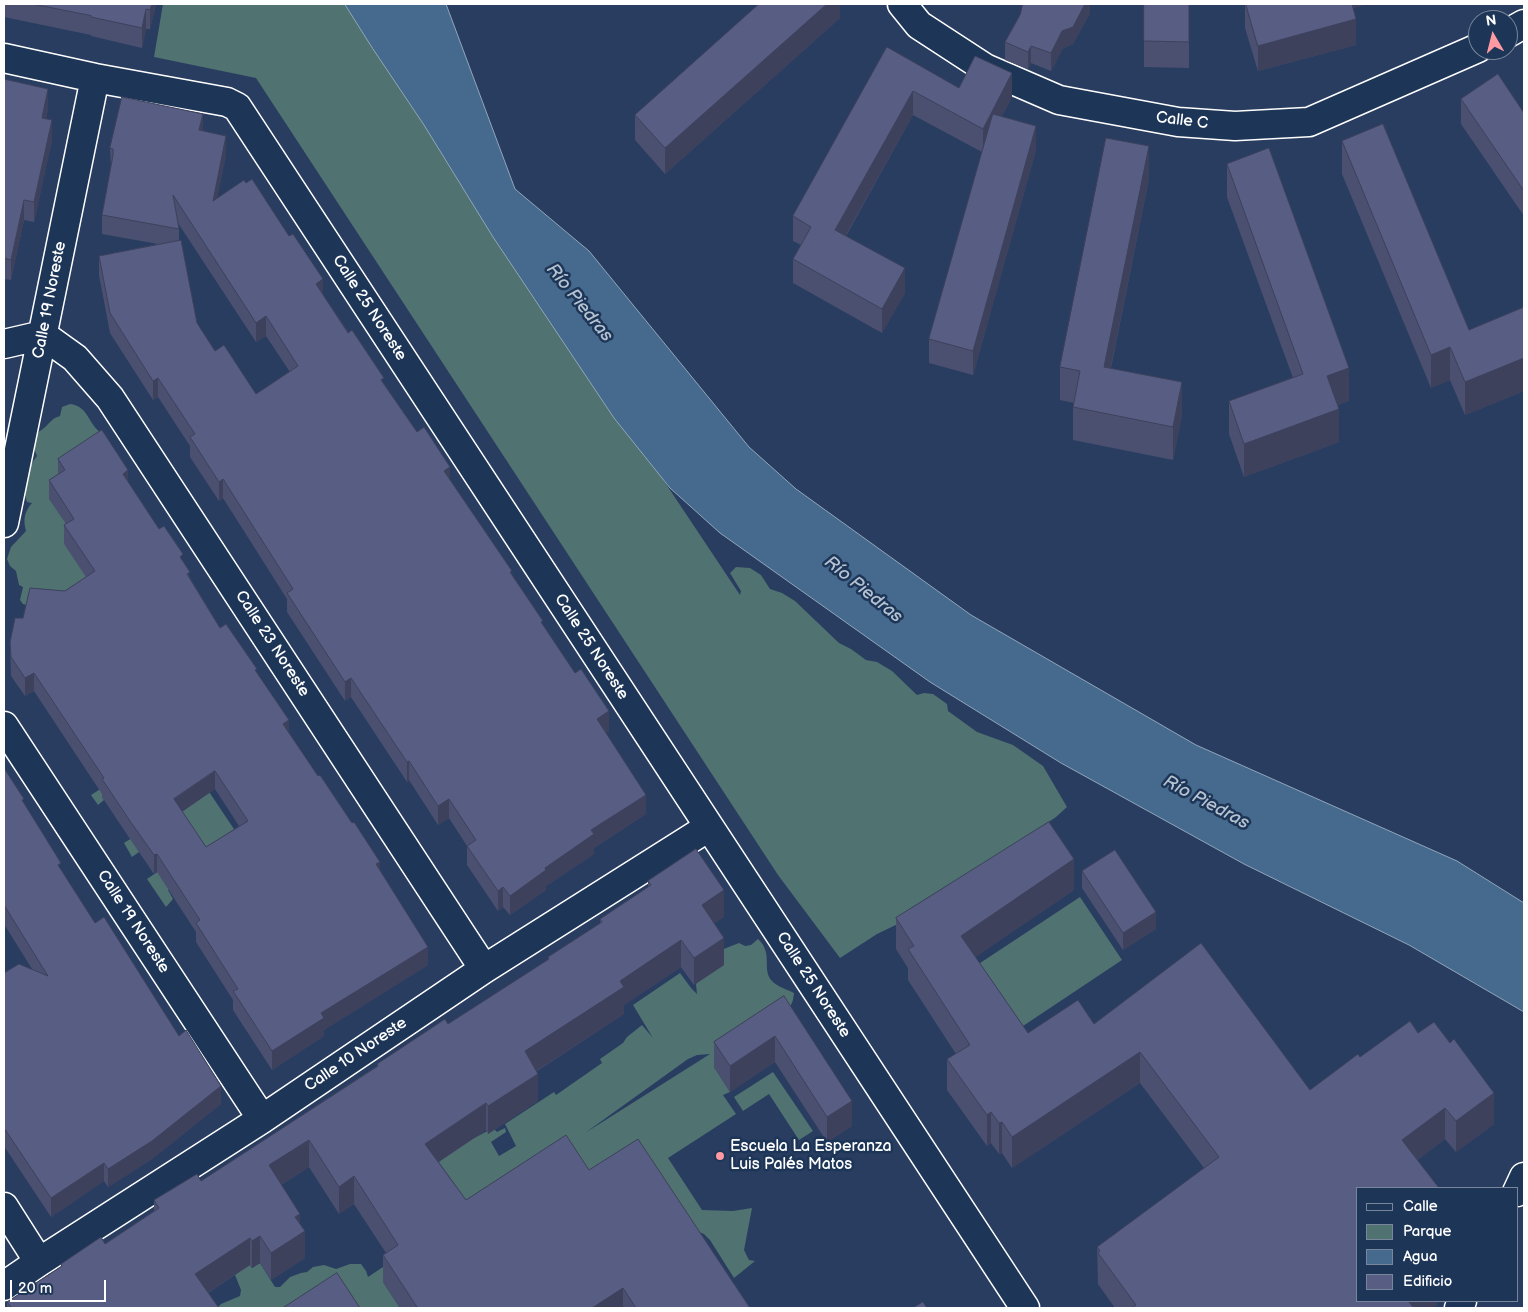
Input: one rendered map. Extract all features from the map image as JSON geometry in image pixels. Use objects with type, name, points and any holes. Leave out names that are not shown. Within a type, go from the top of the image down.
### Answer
[{"type":"street","name":"Calle C","points":[[902,4],[919,25],[985,68],[1059,100],[1187,123],[1235,126],[1309,122],[1468,52]]},
{"type":"street","name":"Calle 25 Noreste","points":[[4,58],[94,78],[228,102],[236,107],[1026,1308]]},
{"type":"street","name":"Calle 19 Noreste","points":[[4,523],[94,78]]},
{"type":"street","points":[[4,344],[43,335]]},
{"type":"street","name":"Calle 23 Noreste","points":[[43,335],[74,358],[110,398],[484,969]]},
{"type":"street","name":"Calle 19 Noreste","points":[[4,726],[262,1119]]},
{"type":"street","name":"Calle 10 Noreste","points":[[4,1286],[262,1119],[484,969],[709,827]]},
{"type":"street","points":[[1518,1190],[1524,1177]]},
{"type":"street","points":[[4,1207],[39,1262]]},
{"type":"green space","points":[[163,4],[346,4],[740,595],[741,591],[730,573],[736,567],[750,568],[761,575],[770,589],[782,593],[795,601],[839,643],[866,660],[877,662],[892,671],[917,695],[924,693],[933,694],[947,704],[948,711],[977,732],[1013,745],[1043,766],[1067,807],[1056,817],[1022,840],[912,908],[900,923],[877,934],[840,958],[778,875],[256,78],[154,57]]},
{"type":"green space","points":[[70,404],[81,408],[100,432],[81,511],[92,585],[27,605],[23,604],[20,600],[23,587],[19,585],[16,571],[10,566],[7,559],[11,547],[26,531],[25,516],[32,503],[27,502],[24,490],[27,472],[37,456],[34,447],[35,437],[53,419],[60,416],[62,407]]},
{"type":"green space","points":[[175,741],[242,841],[168,890],[173,899],[166,907],[147,879],[194,847],[139,852],[132,857],[124,843],[195,797],[102,797],[104,800],[98,805],[91,795]]},
{"type":"green space","points":[[1080,897],[1122,960],[1011,1034],[968,971]]},
{"type":"green space","points":[[758,939],[763,945],[767,956],[769,976],[776,985],[794,993],[793,1000],[784,1022],[714,1067],[730,1092],[723,1095],[736,1114],[668,1158],[702,1210],[733,1211],[752,1208],[744,1250],[749,1260],[755,1261],[734,1278],[710,1240],[704,1234],[691,1229],[383,1282],[400,1308],[217,1308],[221,1304],[240,1296],[241,1290],[235,1275],[248,1263],[252,1268],[260,1263],[275,1287],[280,1287],[290,1277],[307,1272],[313,1267],[324,1265],[336,1269],[350,1264],[361,1264],[368,1277],[443,1227],[426,1171],[450,1151],[493,1128],[497,1132],[505,1128],[506,1132],[491,1142],[499,1156],[516,1146],[505,1124],[554,1092],[556,1095],[602,1063],[600,1059],[623,1043],[627,1037],[642,1025],[653,1038],[633,1005],[680,973],[697,994],[696,984],[716,952],[739,943],[745,946],[751,945]],"holes":[[[710,1054],[585,1133],[688,1059],[697,1055]]]},
{"type":"green space","points":[[773,1072],[813,1131],[799,1140],[769,1094],[743,1111],[734,1097]]},
{"type":"water","name":"Río Piedras","points":[[345,4],[446,4],[515,189],[589,251],[749,447],[796,489],[971,615],[1196,745],[1457,861],[1524,903],[1524,1012],[1409,945],[1244,864],[1061,763],[930,682],[720,533],[670,488],[614,418],[493,237],[424,125]]},
{"type":"building","points":[[33,4],[152,4],[150,10],[146,9],[142,28]]},
{"type":"building","points":[[759,4],[827,4],[665,148],[635,115]]},
{"type":"building","points":[[1023,4],[1085,4],[1073,27],[1062,31],[1051,53],[1031,46],[1028,52],[1005,42],[1020,15]]},
{"type":"building","points":[[1144,4],[1189,4],[1189,42],[1144,41]]},
{"type":"building","points":[[1246,4],[1352,4],[1356,19],[1258,46]]},
{"type":"building","points":[[887,47],[959,88],[975,56],[1012,73],[983,129],[913,91],[835,230],[905,268],[882,309],[793,259],[811,227],[793,216]]},
{"type":"building","points":[[1498,74],[1524,113],[1524,191],[1461,99]]},
{"type":"building","points":[[4,79],[48,89],[42,118],[52,120],[34,202],[24,200],[11,260],[4,258]]},
{"type":"building","points":[[122,97],[203,114],[199,130],[226,136],[213,201],[244,180],[246,183],[252,179],[289,236],[293,234],[323,279],[316,284],[348,333],[352,330],[384,378],[381,380],[417,432],[424,427],[450,467],[444,471],[512,571],[510,572],[575,673],[581,669],[609,711],[597,719],[646,795],[591,830],[594,834],[545,868],[546,870],[510,896],[503,887],[498,891],[467,846],[476,840],[449,799],[438,806],[351,678],[345,682],[287,593],[293,589],[223,479],[219,482],[190,437],[195,434],[158,378],[153,381],[110,313],[99,256],[181,240],[197,323],[215,351],[224,345],[256,394],[298,366],[266,316],[256,323],[173,195],[179,229],[102,215],[113,155],[113,149],[110,148]]},
{"type":"building","points":[[993,114],[1036,126],[973,351],[929,339]]},
{"type":"building","points":[[1383,124],[1469,330],[1524,307],[1524,358],[1465,382],[1450,347],[1431,355],[1342,141]]},
{"type":"building","points":[[1106,138],[1149,146],[1104,367],[1182,382],[1173,427],[1073,407],[1080,371],[1060,367]]},
{"type":"building","points":[[1269,148],[1349,368],[1327,376],[1339,409],[1244,444],[1229,401],[1303,374],[1227,164]]},
{"type":"building","points":[[102,430],[128,470],[123,474],[159,529],[164,526],[183,554],[180,557],[190,572],[187,574],[220,628],[226,624],[257,669],[255,670],[289,720],[283,724],[352,823],[354,822],[380,862],[376,864],[428,947],[321,1013],[324,1018],[272,1051],[233,991],[238,989],[196,923],[200,920],[157,854],[154,855],[130,821],[102,779],[104,778],[34,673],[25,678],[11,657],[10,642],[15,618],[23,618],[30,588],[65,591],[95,571],[64,525],[74,519],[49,480],[65,470],[58,459]],"holes":[[[215,771],[248,821],[206,847],[174,799]]]},
{"type":"building","points":[[4,768],[61,863],[58,865],[95,923],[104,917],[179,1036],[186,1030],[221,1086],[152,1141],[108,1169],[104,1163],[51,1198],[4,1128],[4,973],[19,964],[48,976],[4,905]]},
{"type":"building","points":[[1049,822],[1074,859],[961,936],[1028,1033],[1078,1000],[1094,1024],[1201,943],[1310,1090],[1358,1054],[1360,1057],[1410,1021],[1418,1033],[1434,1022],[1450,1043],[1454,1039],[1494,1093],[1456,1121],[1445,1108],[1402,1140],[1438,1187],[1356,1187],[1356,1302],[1409,1302],[1414,1308],[1131,1308],[1136,1305],[1098,1253],[1100,1251],[1097,1247],[1219,1157],[1140,1052],[1012,1137],[1002,1122],[999,1123],[991,1112],[987,1115],[947,1059],[970,1045],[908,949],[914,946],[896,918]]},
{"type":"building","points":[[696,849],[724,890],[702,905],[724,938],[694,958],[681,940],[620,981],[624,987],[525,1051],[538,1074],[488,1106],[486,1103],[425,1144],[466,1200],[566,1135],[589,1170],[638,1139],[750,1308],[636,1308],[623,1288],[592,1308],[415,1308],[417,1307],[383,1255],[398,1245],[354,1176],[339,1187],[309,1140],[269,1165],[300,1214],[295,1217],[305,1231],[271,1253],[260,1236],[252,1241],[250,1238],[195,1274],[219,1308],[9,1308],[11,1307],[7,1302],[62,1266],[61,1264],[101,1237],[105,1244],[159,1208],[154,1200],[197,1174],[201,1181],[378,1066],[377,1064],[445,1019],[448,1024],[549,959],[548,957],[602,922],[600,919],[651,885],[648,881]]},
{"type":"building","points":[[1115,850],[1156,912],[1123,933],[1082,871]]},
{"type":"building","points":[[784,996],[852,1101],[827,1117],[775,1036],[730,1066],[714,1042]]},
{"type":"building","points":[[337,1273],[360,1308],[283,1308]]},
{"type":"building","points":[[923,1302],[927,1308],[913,1308]]},
{"type":"place","name":"Escuela La Esperanza Luis Palés Matos","points":[[720,1156]]}]
